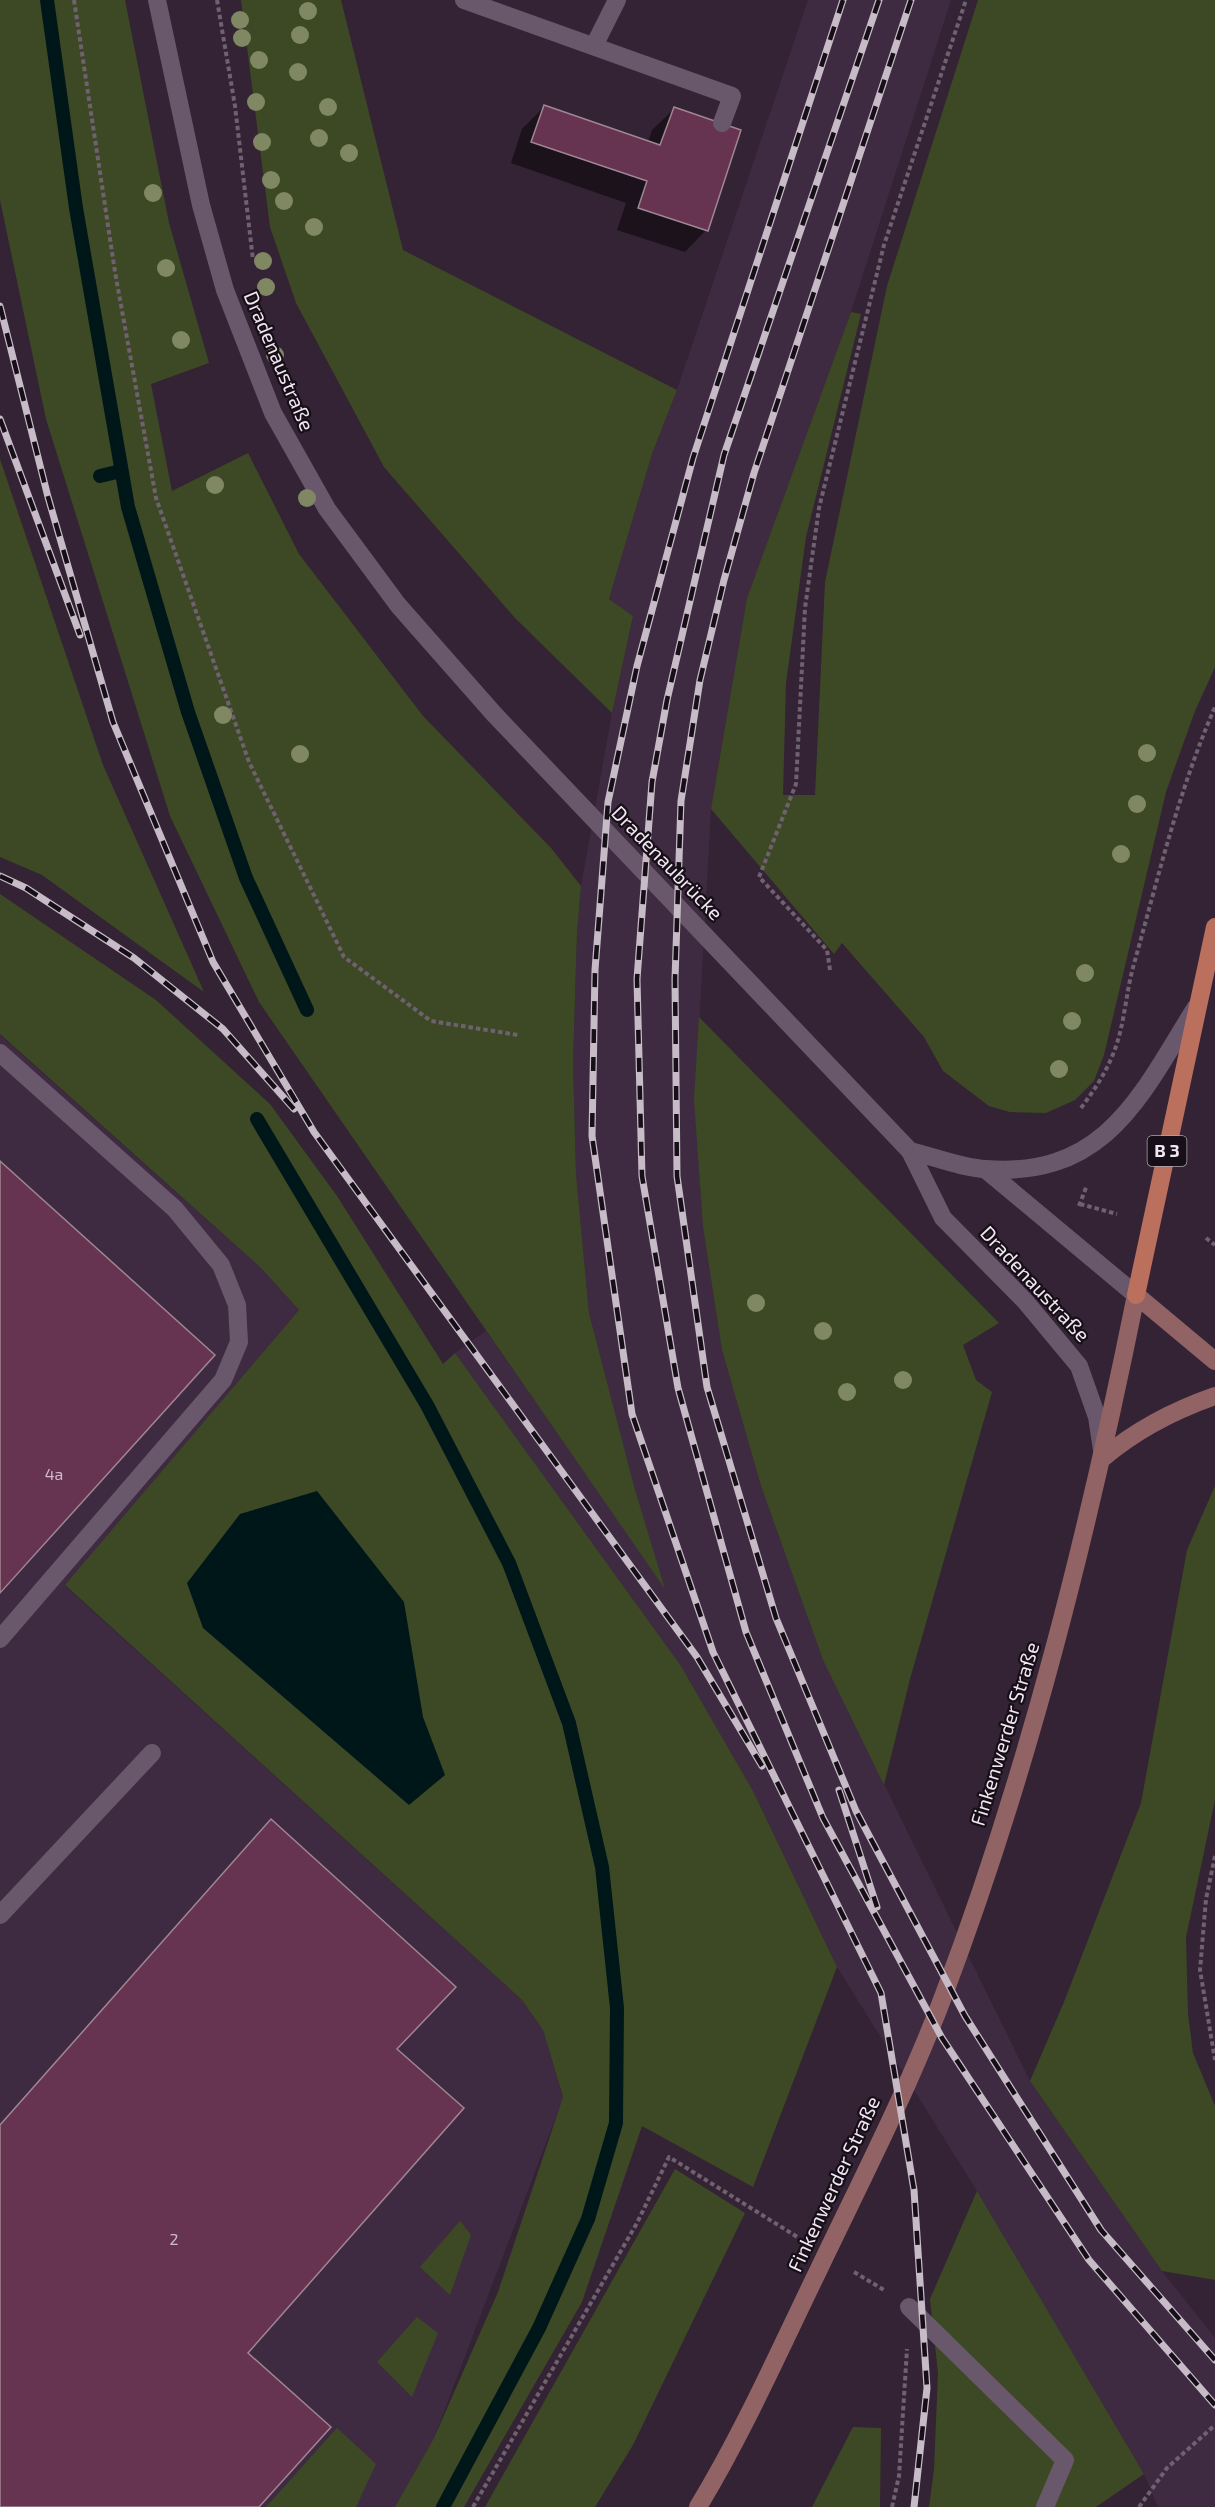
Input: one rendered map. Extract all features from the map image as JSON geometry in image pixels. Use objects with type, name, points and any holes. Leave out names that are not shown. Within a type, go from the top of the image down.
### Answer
[{"type":"main road","name":"Finkenwerder Straße","points":[[698,2507],[767,2376],[892,2116],[942,2001],[974,1913],[1049,1668],[1103,1458],[1196,1007],[1215,927]]},
{"type":"main road","points":[[1136,1295],[1215,1361]]},
{"type":"main road","points":[[1103,1458],[1122,1442],[1151,1425],[1215,1396]]},
{"type":"street","name":"Dradenaustraße","points":[[157,0],[201,205],[225,290],[273,413],[327,508],[366,562],[398,605],[494,714]]},
{"type":"street","points":[[464,0],[732,96],[722,123]]},
{"type":"street","points":[[594,46],[617,0]]},
{"type":"street","name":"Dradenaubrücke","points":[[494,714],[807,1042]]},
{"type":"street","points":[[910,1151],[985,1169],[1033,1169],[1063,1161],[1095,1143],[1116,1124],[1142,1094],[1196,1007]]},
{"type":"street","name":"Dradenaustraße","points":[[807,1042],[910,1151],[943,1218],[1025,1301],[1079,1366],[1097,1417],[1103,1458]]},
{"type":"street","points":[[0,1053],[175,1209],[220,1265],[237,1305],[239,1342],[223,1380],[0,1639]]},
{"type":"street","points":[[985,1169],[1136,1295]]},
{"type":"street","points":[[0,1915],[152,1753]]},
{"type":"street","points":[[909,2307],[1065,2460],[1045,2507]]},
{"type":"path","points":[[74,0],[115,272],[156,498],[249,762],[344,957],[431,1021],[518,1035]]},
{"type":"path","points":[[217,0],[235,106],[254,267]]},
{"type":"path","points":[[830,970],[827,950],[759,877],[796,784],[805,608],[819,508],[884,245],[966,0]]},
{"type":"path","points":[[1077,1113],[1098,1084],[1116,1048],[1128,985],[1173,827],[1194,755],[1215,707]]},
{"type":"path","points":[[1076,1213],[1090,1176]]},
{"type":"path","points":[[1080,1204],[1117,1214]]},
{"type":"path","points":[[1206,1238],[1215,1245]]},
{"type":"path","points":[[1215,1856],[1206,1899],[1200,1970],[1215,2060]]},
{"type":"path","points":[[473,2507],[637,2223],[669,2157],[720,2189]]},
{"type":"path","points":[[892,2507],[899,2476],[909,2307]]},
{"type":"path","points":[[1139,2507],[1167,2468],[1215,2425]]},
{"type":"shaded area","points":[[808,0],[951,0],[851,312],[747,598],[711,809],[695,1099],[703,1227],[722,1350],[761,1486],[823,1660],[1030,2081],[1162,2271],[1215,2338],[1215,2507],[1158,2507],[1144,2474],[977,2191],[837,1967],[753,1791],[681,1666],[455,1353],[486,1331],[664,1586],[634,1486],[589,1313],[576,1174],[573,1064],[577,933],[581,886],[612,713],[633,616],[609,599],[652,454],[677,390]]},
{"type":"shaded area","points":[[0,1035],[262,1269],[299,1310],[65,1586],[522,2000],[543,2030],[563,2098],[434,2438],[395,2507],[0,2507]]},
{"type":"shaded area","points":[[317,1491],[404,1602],[423,1717],[445,1775],[409,1805],[203,1628],[187,1583],[240,1514]]},
{"type":"green space","points":[[0,0],[125,0],[169,223],[209,363],[151,384],[172,491],[248,453],[299,554],[423,716],[551,848],[581,886],[577,933],[573,1064],[576,1174],[589,1313],[634,1486],[665,1589],[259,1002],[170,816],[46,419],[0,200]]},
{"type":"green space","points":[[241,0],[341,0],[403,250],[677,390],[652,454],[609,599],[633,616],[612,713],[515,618],[384,467],[296,303],[270,227]]},
{"type":"green space","points":[[978,0],[1215,0],[1215,667],[1195,711],[1166,792],[1104,1055],[1094,1081],[1075,1100],[1046,1113],[1010,1112],[989,1106],[943,1071],[924,1037],[842,943],[834,954],[711,809],[747,598],[851,312],[861,314],[806,537],[786,683],[783,795],[815,795],[825,582],[887,286]]},
{"type":"green space","points":[[0,459],[103,765],[204,992],[42,875],[0,857]]},
{"type":"green space","points":[[0,894],[156,1000],[270,1104],[337,1196],[443,1364],[455,1353],[681,1666],[753,1791],[837,1967],[753,2187],[642,2126],[582,2302],[464,2507],[395,2507],[434,2438],[498,2292],[563,2097],[543,2030],[522,2000],[65,1585],[299,1310],[262,1269],[0,1034]]},
{"type":"green space","points":[[699,1017],[999,1323],[963,1345],[976,1380],[992,1392],[910,1679],[884,1785],[823,1660],[761,1486],[722,1350],[703,1227],[694,1099]]},
{"type":"green space","points":[[1215,1486],[1215,1800],[1186,1937],[1188,2014],[1193,2053],[1215,2106],[1215,2280],[1162,2271],[1030,2081],[1064,2002],[1141,1803],[1187,1550]]},
{"type":"green space","points":[[675,2169],[745,2213],[633,2445],[595,2507],[485,2507]]},
{"type":"green space","points":[[977,2191],[1144,2474],[1096,2507],[929,2507],[934,2470],[938,2373],[930,2299]]},
{"type":"green space","points":[[460,2221],[471,2235],[450,2295],[420,2267]]},
{"type":"green space","points":[[417,2317],[438,2333],[412,2397],[377,2362]]},
{"type":"green space","points":[[853,2427],[881,2428],[880,2507],[812,2507]]},
{"type":"green space","points":[[337,2428],[376,2464],[356,2507],[266,2507]]},
{"type":"building","points":[[544,105],[660,145],[674,107],[741,130],[708,231],[638,208],[647,181],[531,142]]},
{"type":"building","points":[[0,1161],[215,1355],[0,1593]]},
{"type":"building","points":[[271,1819],[456,1987],[397,2049],[464,2108],[248,2353],[331,2427],[259,2507],[0,2507],[0,2125]]},
{"type":"waterway","points":[[47,0],[76,208],[128,507],[188,712],[246,878],[307,1010]]},
{"type":"waterway","points":[[100,476],[121,471]]},
{"type":"waterway","points":[[257,1119],[427,1405],[509,1563],[569,1723],[602,1867],[617,2008],[616,2123],[588,2219],[539,2328],[443,2507]]},
{"type":"railway","points":[[843,0],[693,458],[637,666],[608,802],[595,970],[592,1136],[632,1414],[713,1652],[881,1993],[914,2190],[927,2388],[914,2507]]},
{"type":"railway","points":[[879,0],[724,455],[667,700],[652,782],[637,979],[642,1176],[678,1388],[746,1632],[823,1818],[942,2038],[1089,2260],[1215,2405]]},
{"type":"railway","points":[[911,0],[754,473],[724,580],[700,680],[681,801],[675,979],[677,1176],[707,1387],[776,1618],[856,1811],[965,2016],[1101,2230],[1215,2360]]},
{"type":"railway","points":[[0,306],[48,497],[113,722],[213,962],[314,1132],[697,1657],[762,1766]]},
{"type":"railway","points":[[0,419],[80,635]]},
{"type":"railway","points":[[0,876],[26,888],[134,958],[223,1029],[294,1109]]},
{"type":"railway","points":[[839,1790],[877,1907]]}]
